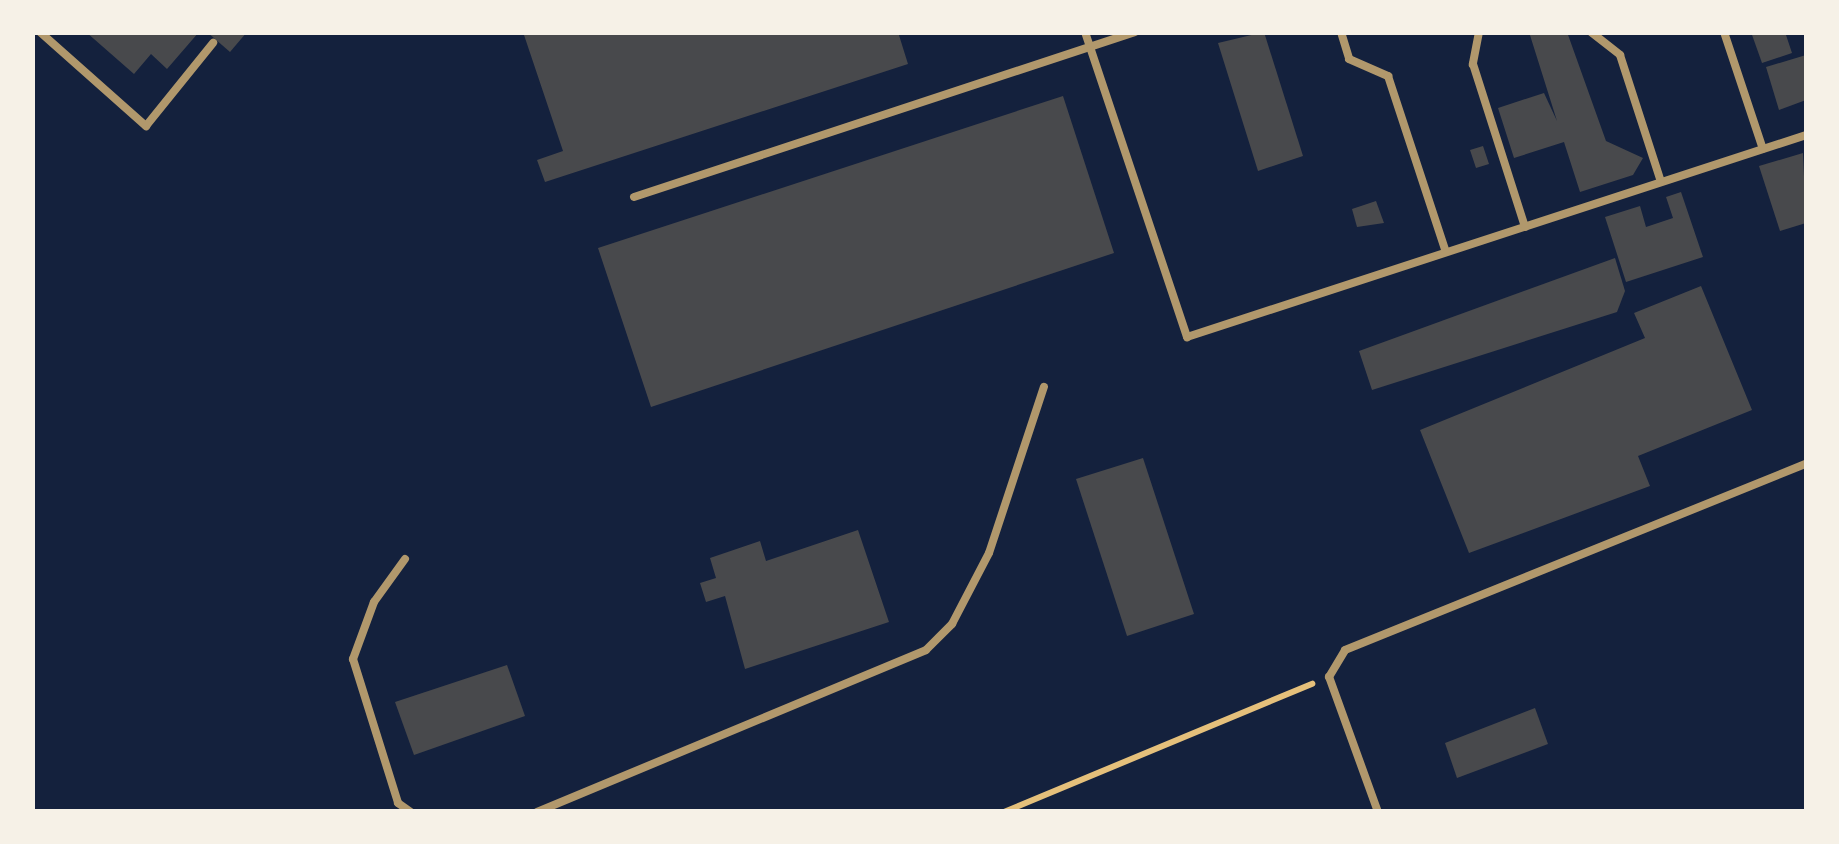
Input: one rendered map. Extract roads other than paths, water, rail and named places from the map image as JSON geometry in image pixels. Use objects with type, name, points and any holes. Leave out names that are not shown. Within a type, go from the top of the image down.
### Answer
[{"type":"lane","points":[[40,32],[146,126],[212,43]]},
{"type":"lane","points":[[1085,32],[1187,336],[1806,135]]},
{"type":"lane","points":[[634,198],[1135,32]]},
{"type":"lane","points":[[1341,32],[1350,59],[1388,76],[1446,252]]},
{"type":"lane","points":[[1479,32],[1472,64],[1525,226]]},
{"type":"lane","points":[[1591,32],[1620,56],[1661,182]]},
{"type":"lane","points":[[1724,32],[1763,150]]},
{"type":"lane","points":[[538,812],[926,650],[952,624],[989,553],[1044,387]]},
{"type":"lane","points":[[1378,812],[1328,677],[1345,650],[1806,464]]},
{"type":"lane","points":[[405,559],[374,602],[353,659],[398,803],[411,812]]}]
